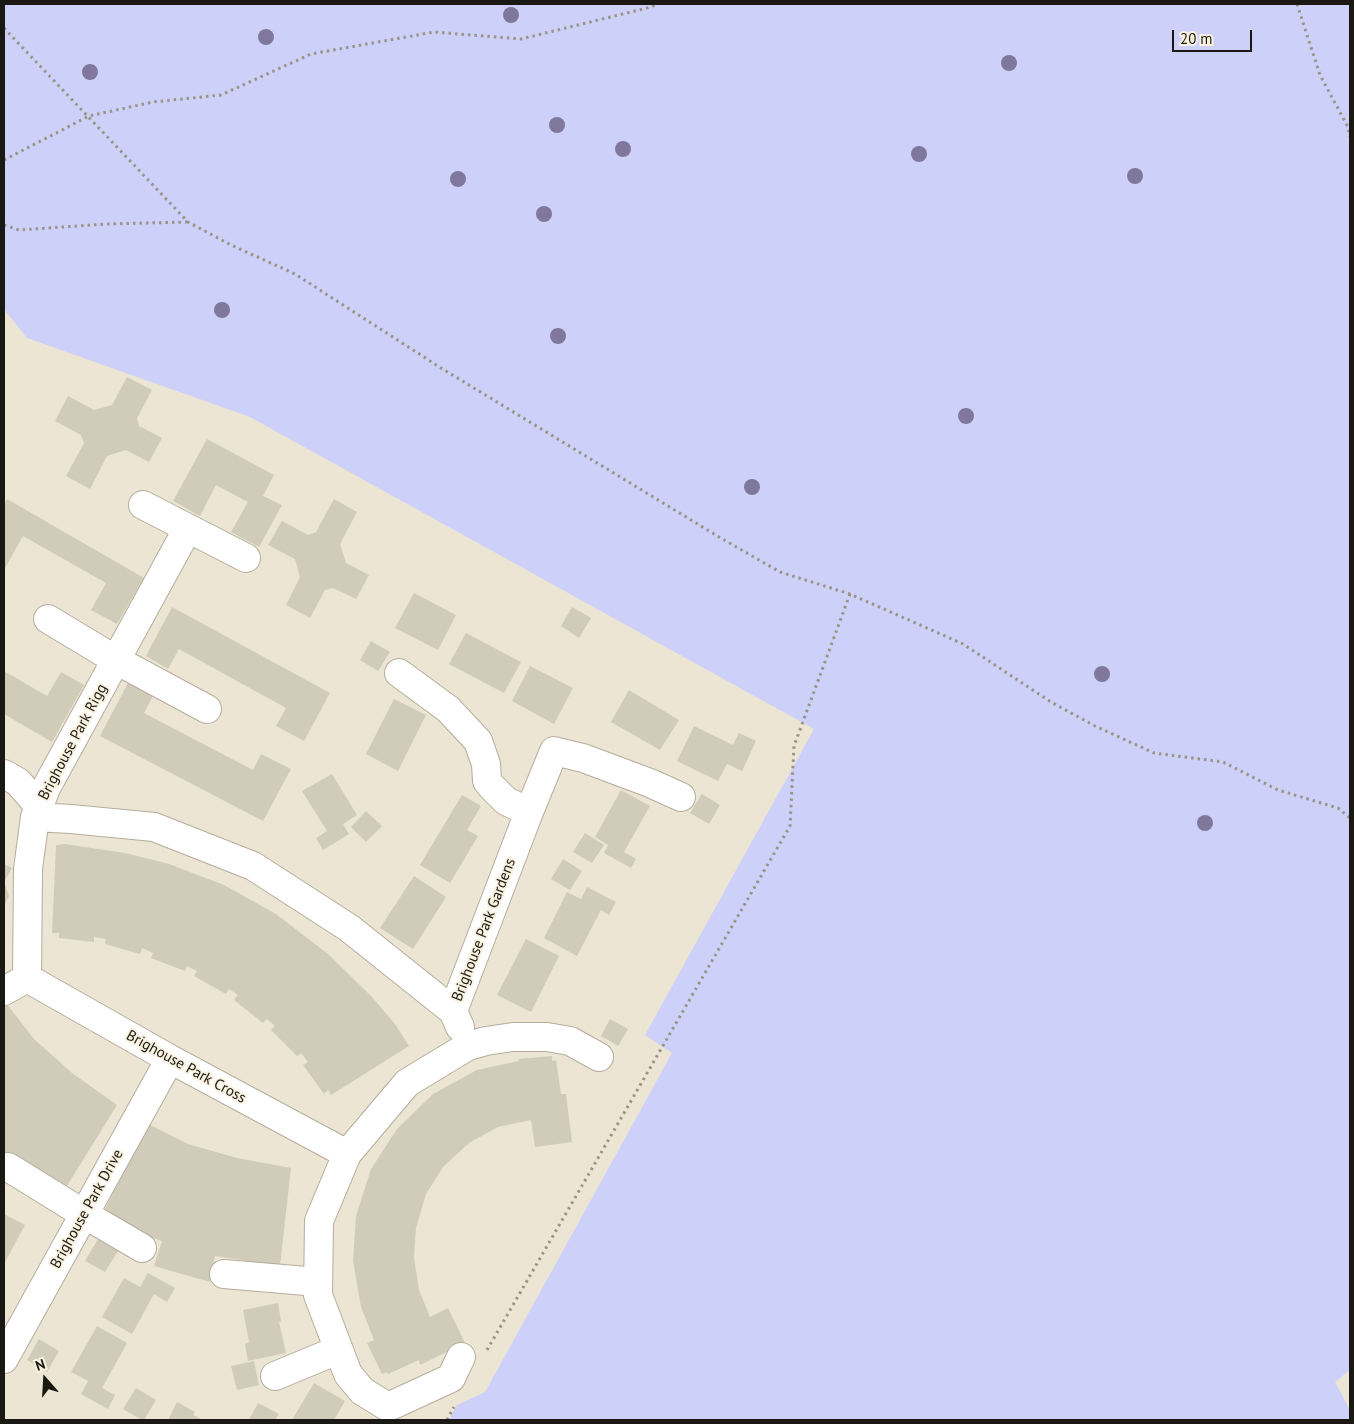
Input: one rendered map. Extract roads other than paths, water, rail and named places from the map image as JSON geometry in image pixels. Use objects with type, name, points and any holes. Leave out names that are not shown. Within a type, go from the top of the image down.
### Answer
[{"type":"street","points":[[143,505],[246,558]]},
{"type":"street","name":"Brighouse Park Rigg","points":[[15,985],[28,869],[37,812],[46,788],[188,528]]},
{"type":"street","points":[[48,619],[116,660],[207,709]]},
{"type":"street","points":[[399,673],[448,709],[478,741],[486,764],[487,781],[506,801],[529,812]]},
{"type":"street","name":"Brighouse Park Gardens","points":[[468,1046],[453,1011],[554,750],[583,758],[682,797]]},
{"type":"street","points":[[4,774],[18,782],[37,812],[71,819],[154,828],[253,866],[348,928],[453,1011]]},
{"type":"street","name":"Brighouse Park Cross","points":[[15,985],[170,1059],[347,1154]]},
{"type":"street","points":[[474,1354],[451,1378],[388,1407],[362,1391],[348,1374],[318,1295],[319,1221],[347,1154],[407,1083],[468,1046],[513,1037],[547,1037],[570,1041],[599,1057]]},
{"type":"street","name":"Brighouse Park Drive","points":[[4,1359],[170,1059]]},
{"type":"street","points":[[8,1167],[142,1248]]},
{"type":"street","points":[[224,1274],[318,1282]]},
{"type":"street","points":[[275,1376],[338,1350]]}]
